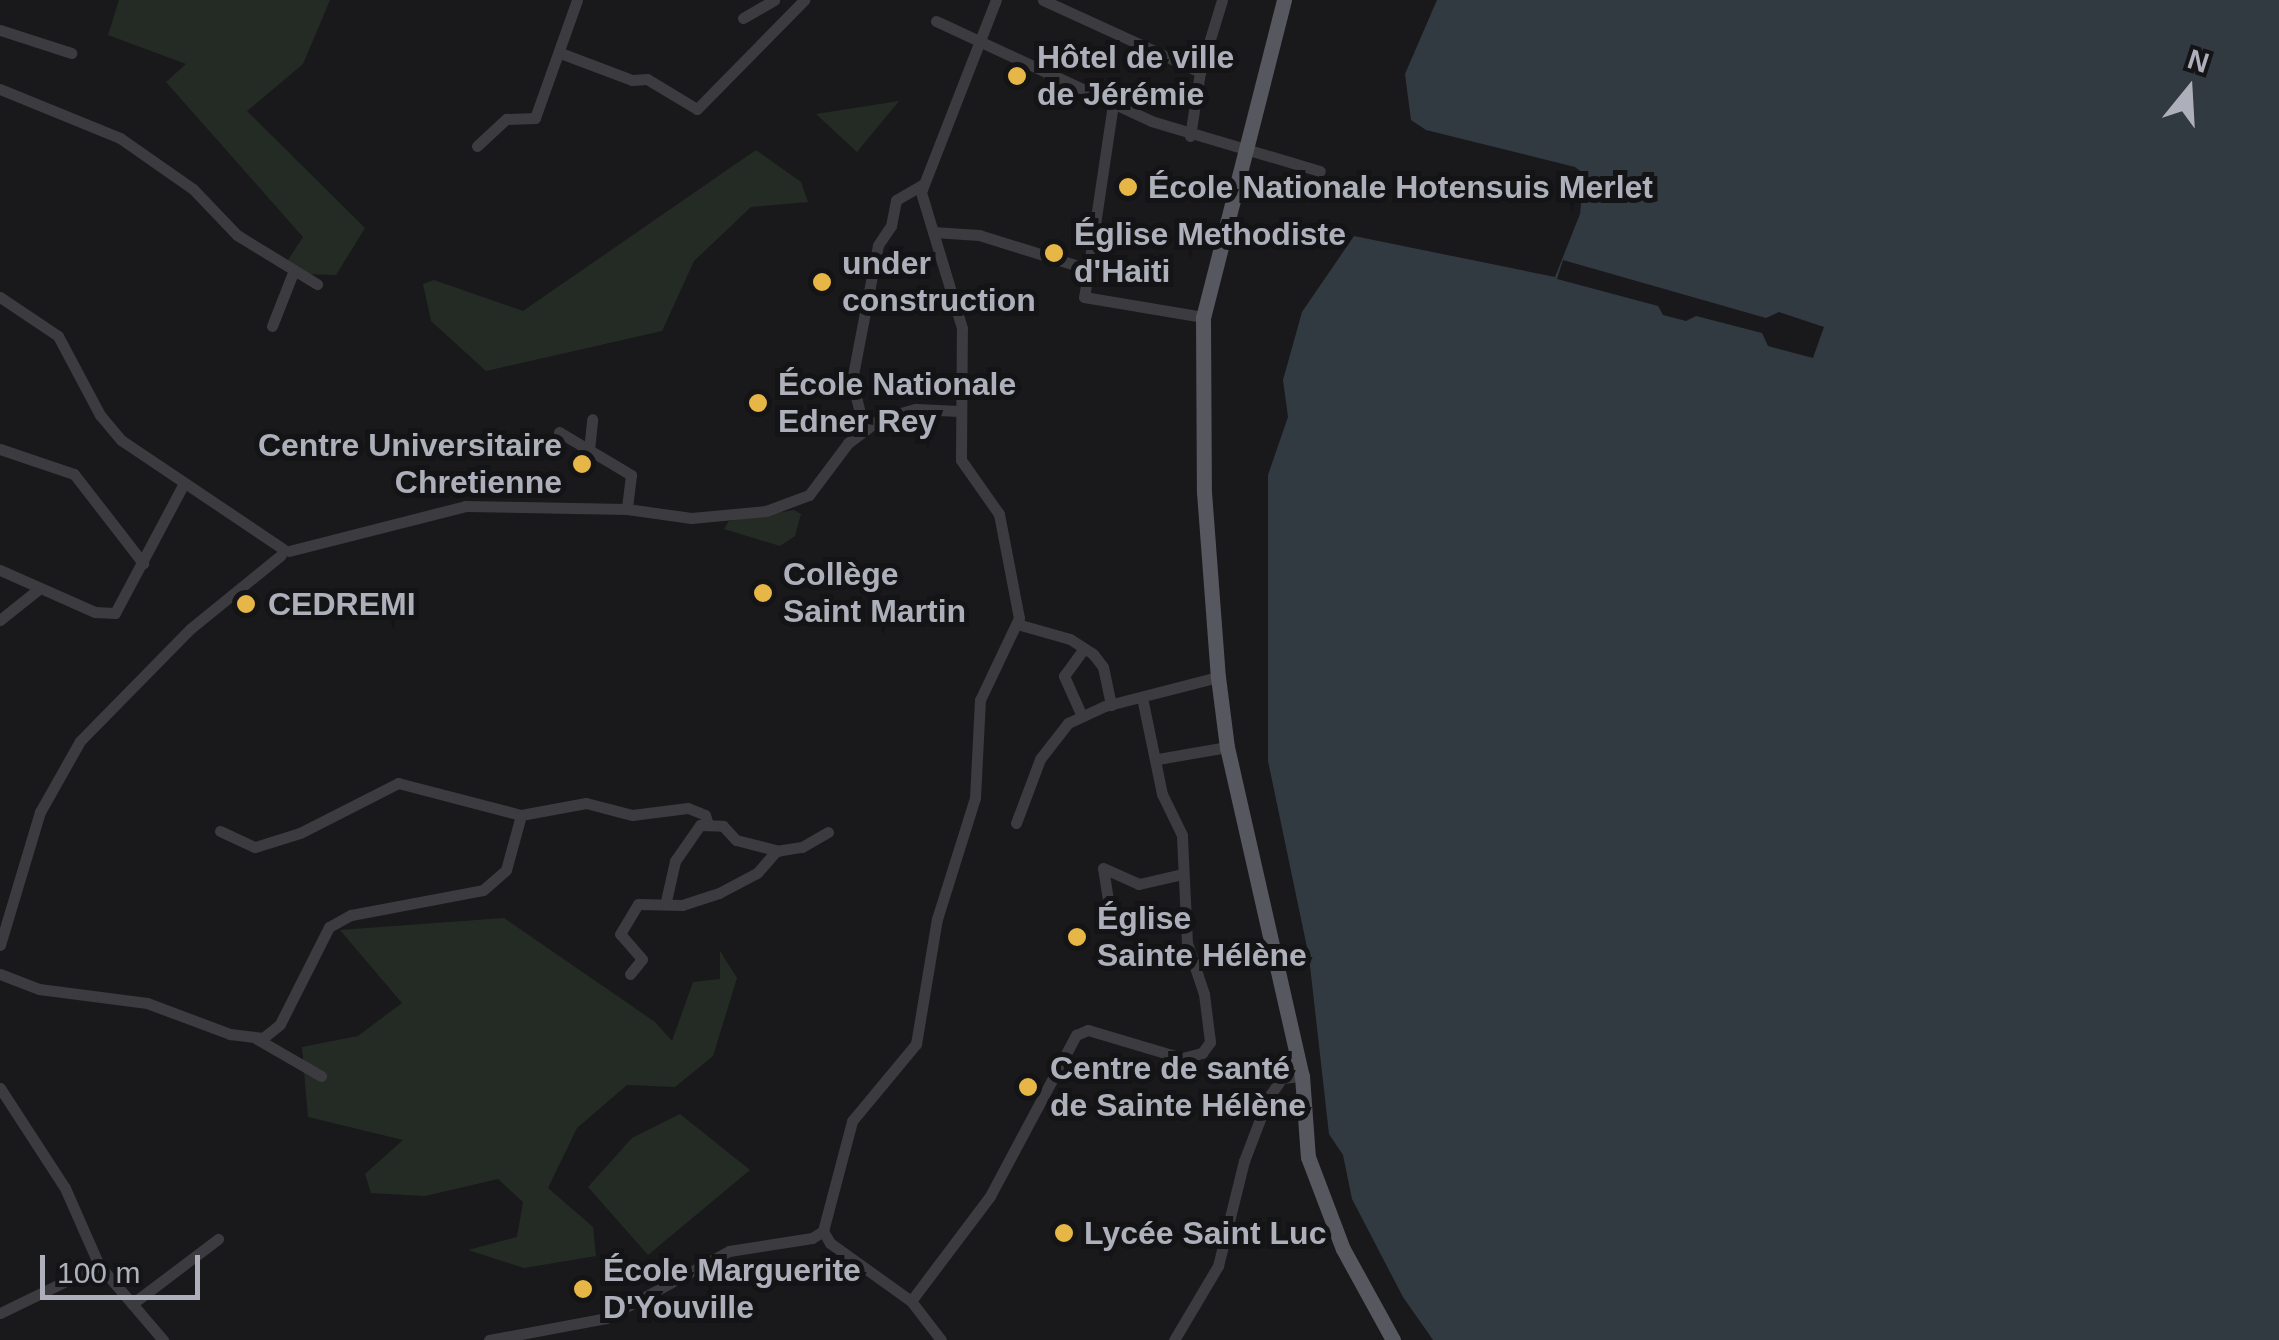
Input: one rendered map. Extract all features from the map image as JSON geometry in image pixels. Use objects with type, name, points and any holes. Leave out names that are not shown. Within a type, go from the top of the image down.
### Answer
[{"type":"main road","points":[[1284,0],[1203,317],[1204,492],[1218,677],[1227,747],[1302,1076],[1317,1188],[1393,1340]]},
{"type":"street","points":[[477,146],[506,119],[535,118],[563,54],[577,0]]},
{"type":"street","points":[[744,18],[774,0]]},
{"type":"street","points":[[563,54],[632,80],[647,80],[697,109],[804,0]]},
{"type":"street","points":[[489,1340],[606,1318],[729,1251],[812,1238],[822,1231],[852,1121],[916,1044],[937,919],[975,798],[980,700],[1017,624],[999,514],[961,460],[962,328],[922,186],[996,0]]},
{"type":"street","points":[[1042,0],[1200,72]]},
{"type":"street","points":[[1190,136],[1200,72],[1222,0]]},
{"type":"street","points":[[936,21],[1190,136],[1320,171]]},
{"type":"street","points":[[0,30],[71,53]]},
{"type":"street","points":[[0,89],[120,138],[193,189],[238,235],[316,284]]},
{"type":"street","points":[[1113,104],[1084,297],[1203,317]]},
{"type":"street","points":[[872,424],[861,418],[852,380],[878,245],[890,226],[896,200],[922,186]]},
{"type":"street","points":[[932,232],[978,235],[1088,269]]},
{"type":"street","points":[[272,326],[294,270]]},
{"type":"street","points":[[0,298],[58,336],[100,415],[122,440],[263,530],[285,552]]},
{"type":"street","points":[[0,945],[6,894],[40,812],[80,741],[190,629],[285,552],[454,507],[628,509],[728,518],[790,504],[809,494],[848,443],[872,424],[916,409],[959,411]]},
{"type":"street","points":[[589,450],[592,419]]},
{"type":"street","points":[[560,432],[631,476],[628,509]]},
{"type":"street","points":[[0,449],[74,474],[142,563]]},
{"type":"street","points":[[0,570],[106,615],[122,606],[184,483]]},
{"type":"street","points":[[0,620],[40,588]]},
{"type":"street","points":[[1017,624],[1084,648],[1103,667],[1111,705]]},
{"type":"street","points":[[1081,714],[1064,676],[1084,648]]},
{"type":"street","points":[[1016,822],[1040,760],[1081,714],[1218,677]]},
{"type":"street","points":[[911,1301],[990,1196],[1076,1035],[1100,1032],[1182,1058],[1207,1048],[1210,1023],[1187,943],[1182,836],[1162,794],[1158,759],[1142,697]]},
{"type":"street","points":[[1158,759],[1227,747]]},
{"type":"street","points":[[220,831],[256,846],[300,833],[398,783],[521,814],[586,804],[632,816],[688,808],[706,815],[708,824]]},
{"type":"street","points":[[257,1039],[280,1024],[330,927],[350,914],[483,890],[506,870],[521,814]]},
{"type":"street","points":[[666,901],[676,861],[700,824],[723,826],[736,840],[779,851]]},
{"type":"street","points":[[630,974],[642,959],[623,942],[625,917],[638,904],[666,901],[682,905],[719,893],[758,873],[779,851],[828,832]]},
{"type":"street","points":[[1109,906],[1104,868],[1139,884],[1182,874]]},
{"type":"street","points":[[0,974],[39,989],[147,1002],[257,1039],[321,1076]]},
{"type":"street","points":[[1174,1340],[1218,1266],[1244,1161],[1268,1098],[1282,1078],[1302,1076]]},
{"type":"street","points":[[0,1088],[65,1188],[99,1265],[164,1340]]},
{"type":"street","points":[[822,1231],[830,1243],[911,1301],[942,1340]]},
{"type":"street","points":[[132,1304],[218,1238]]},
{"type":"street","points":[[0,1312],[99,1265]]},
{"type":"shaded area","points":[[119,0],[330,0],[303,64],[247,111],[365,228],[336,275],[305,274],[288,260],[303,237],[166,82],[186,64],[108,35]]},
{"type":"shaded area","points":[[1437,0],[2279,0],[2279,1340],[1433,1340],[1403,1297],[1352,1199],[1343,1155],[1329,1134],[1309,957],[1268,761],[1268,475],[1288,417],[1283,380],[1302,312],[1354,236],[1555,277],[1580,214],[1584,174],[1575,167],[1426,130],[1411,120],[1405,74]]},
{"type":"shaded area","points":[[899,101],[857,152],[816,114]]},
{"type":"shaded area","points":[[756,150],[801,182],[808,202],[751,207],[694,261],[662,331],[486,371],[431,321],[423,284],[434,280],[523,311]]},
{"type":"shaded area","points":[[794,510],[801,514],[795,536],[780,546],[724,529],[729,521]]},
{"type":"shaded area","points":[[504,918],[655,1022],[672,1041],[693,982],[720,979],[720,951],[737,978],[713,1056],[675,1087],[627,1085],[577,1128],[548,1188],[593,1227],[596,1256],[524,1268],[468,1250],[517,1237],[523,1202],[498,1179],[425,1196],[371,1193],[365,1174],[403,1140],[308,1117],[302,1047],[358,1036],[402,1003],[340,930]]},
{"type":"shaded area","points":[[680,1114],[750,1170],[648,1255],[588,1187],[632,1138]]},
{"type":"pier","points":[[1563,260],[1766,318],[1779,312],[1824,327],[1813,358],[1768,346],[1762,333],[1696,316],[1686,321],[1663,315],[1658,306],[1557,279]]},
{"type":"place","name":"Hôtel de ville de Jérémie","points":[[1017,76]]},
{"type":"place","name":"École Nationale Hotensuis Merlet","points":[[1128,187]]},
{"type":"place","name":"Église Methodiste d'Haiti","points":[[1054,253]]},
{"type":"place","name":"under construction","points":[[822,282]]},
{"type":"place","name":"École Nationale Edner Rey","points":[[758,403]]},
{"type":"place","name":"Centre Universitaire Chretienne","points":[[582,464]]},
{"type":"place","name":"Collège Saint Martin","points":[[763,593]]},
{"type":"place","name":"CEDREMI","points":[[246,604]]},
{"type":"place","name":"Église Sainte Hélène","points":[[1077,937]]},
{"type":"place","name":"Centre de santé de Sainte Hélène","points":[[1028,1087]]},
{"type":"place","name":"Lycée Saint Luc","points":[[1064,1233]]},
{"type":"place","name":"École Marguerite D'Youville","points":[[583,1289]]}]
